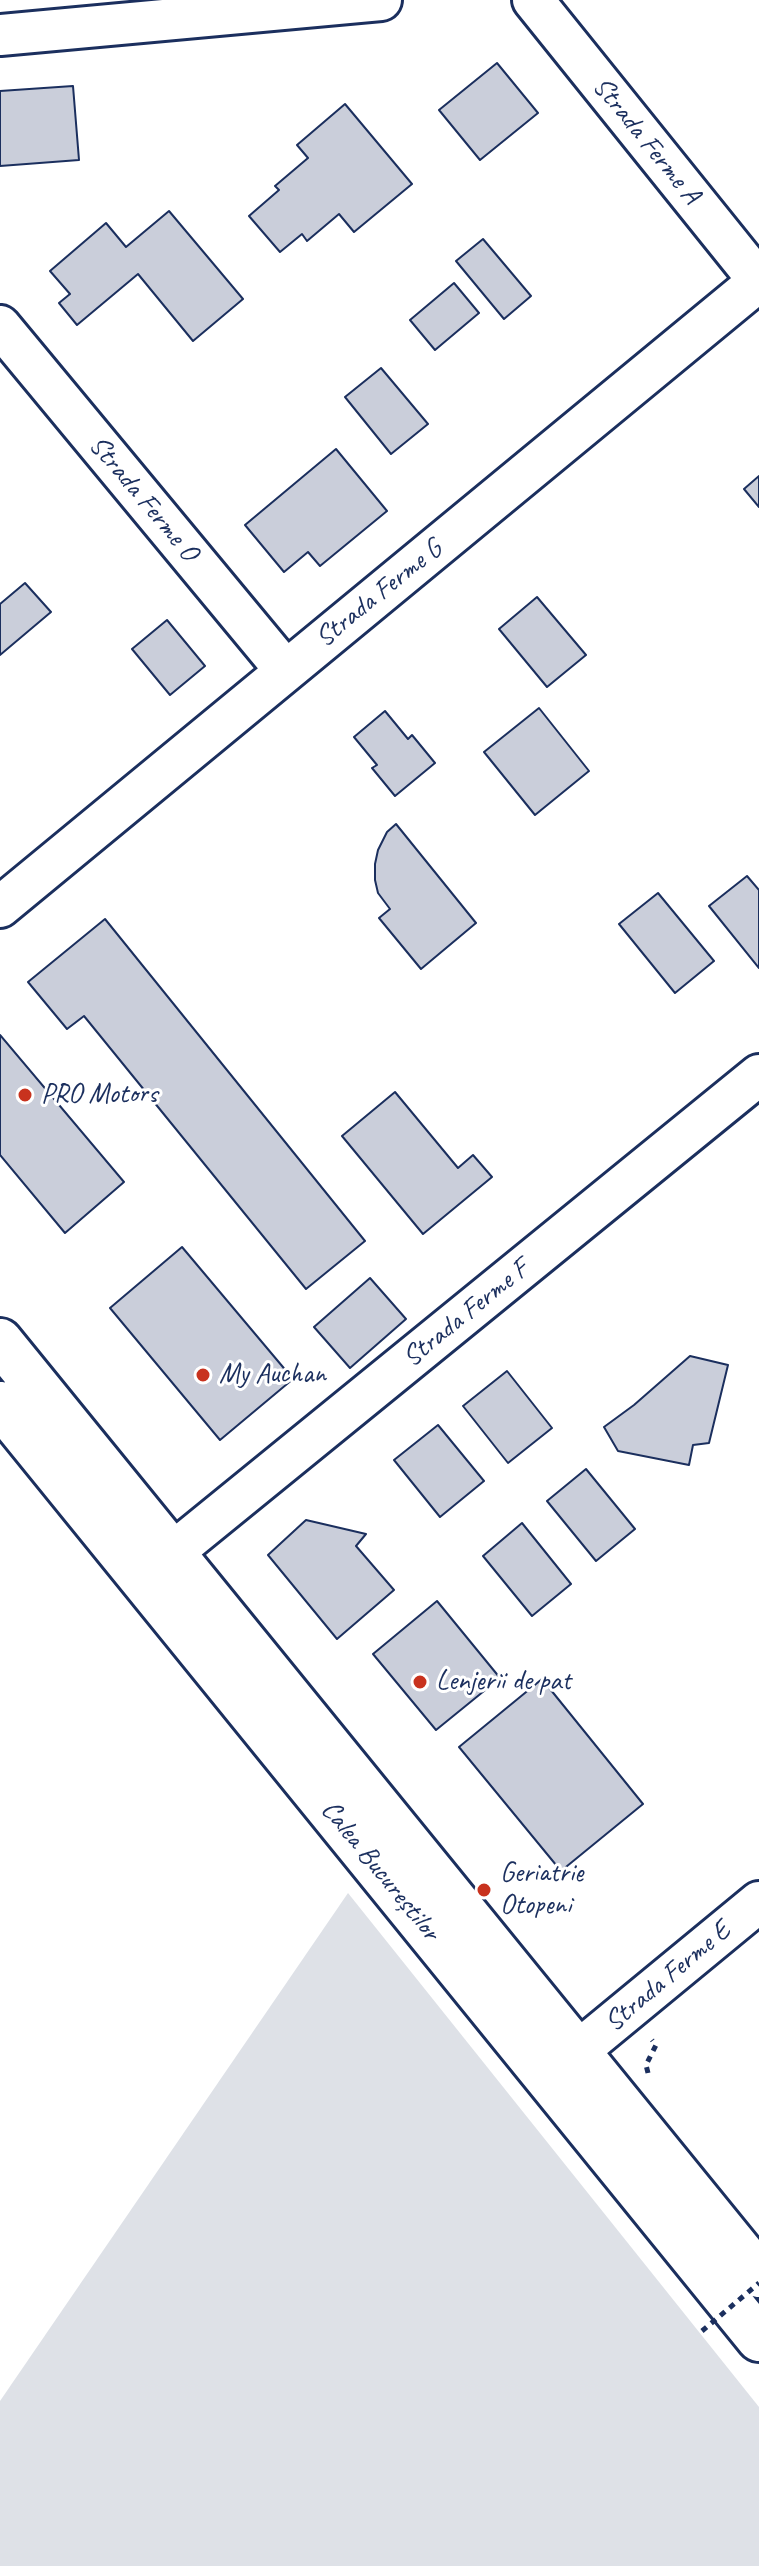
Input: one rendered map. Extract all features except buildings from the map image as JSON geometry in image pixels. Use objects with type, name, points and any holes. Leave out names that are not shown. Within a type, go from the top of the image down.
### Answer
[{"type":"highway","name":"Calea Bucureștilor","points":[[0,1341],[759,2275]]},
{"type":"highway","name":"Calea Bucureștilor","points":[[0,1404],[759,2339]]},
{"type":"street","points":[[0,35],[381,0]]},
{"type":"street","name":"Strada Ferme A","points":[[533,0],[759,281]]},
{"type":"street","name":"Strada Ferme G","points":[[0,907],[759,281]]},
{"type":"street","name":"Strada Ferme O","points":[[0,326],[286,671]]},
{"type":"street","name":"Strada Ferme F","points":[[172,1553],[759,1075]]},
{"type":"street","name":"Strada Ferme E","points":[[577,2052],[759,1902]]},
{"type":"path","points":[[627,2011],[656,2045],[646,2065],[649,2081]]},
{"type":"path","points":[[702,2331],[759,2283]]},
{"type":"shaded area","points":[[348,1893],[759,2407],[759,2566],[0,2566],[0,2401]]},
{"type":"place","name":"PRO Motors","points":[[25,1095]]},
{"type":"place","name":"My Auchan","points":[[203,1375]]},
{"type":"place","name":"Lenjerii de pat","points":[[420,1682]]},
{"type":"place","name":"Geriatrie Otopeni","points":[[484,1890]]}]
